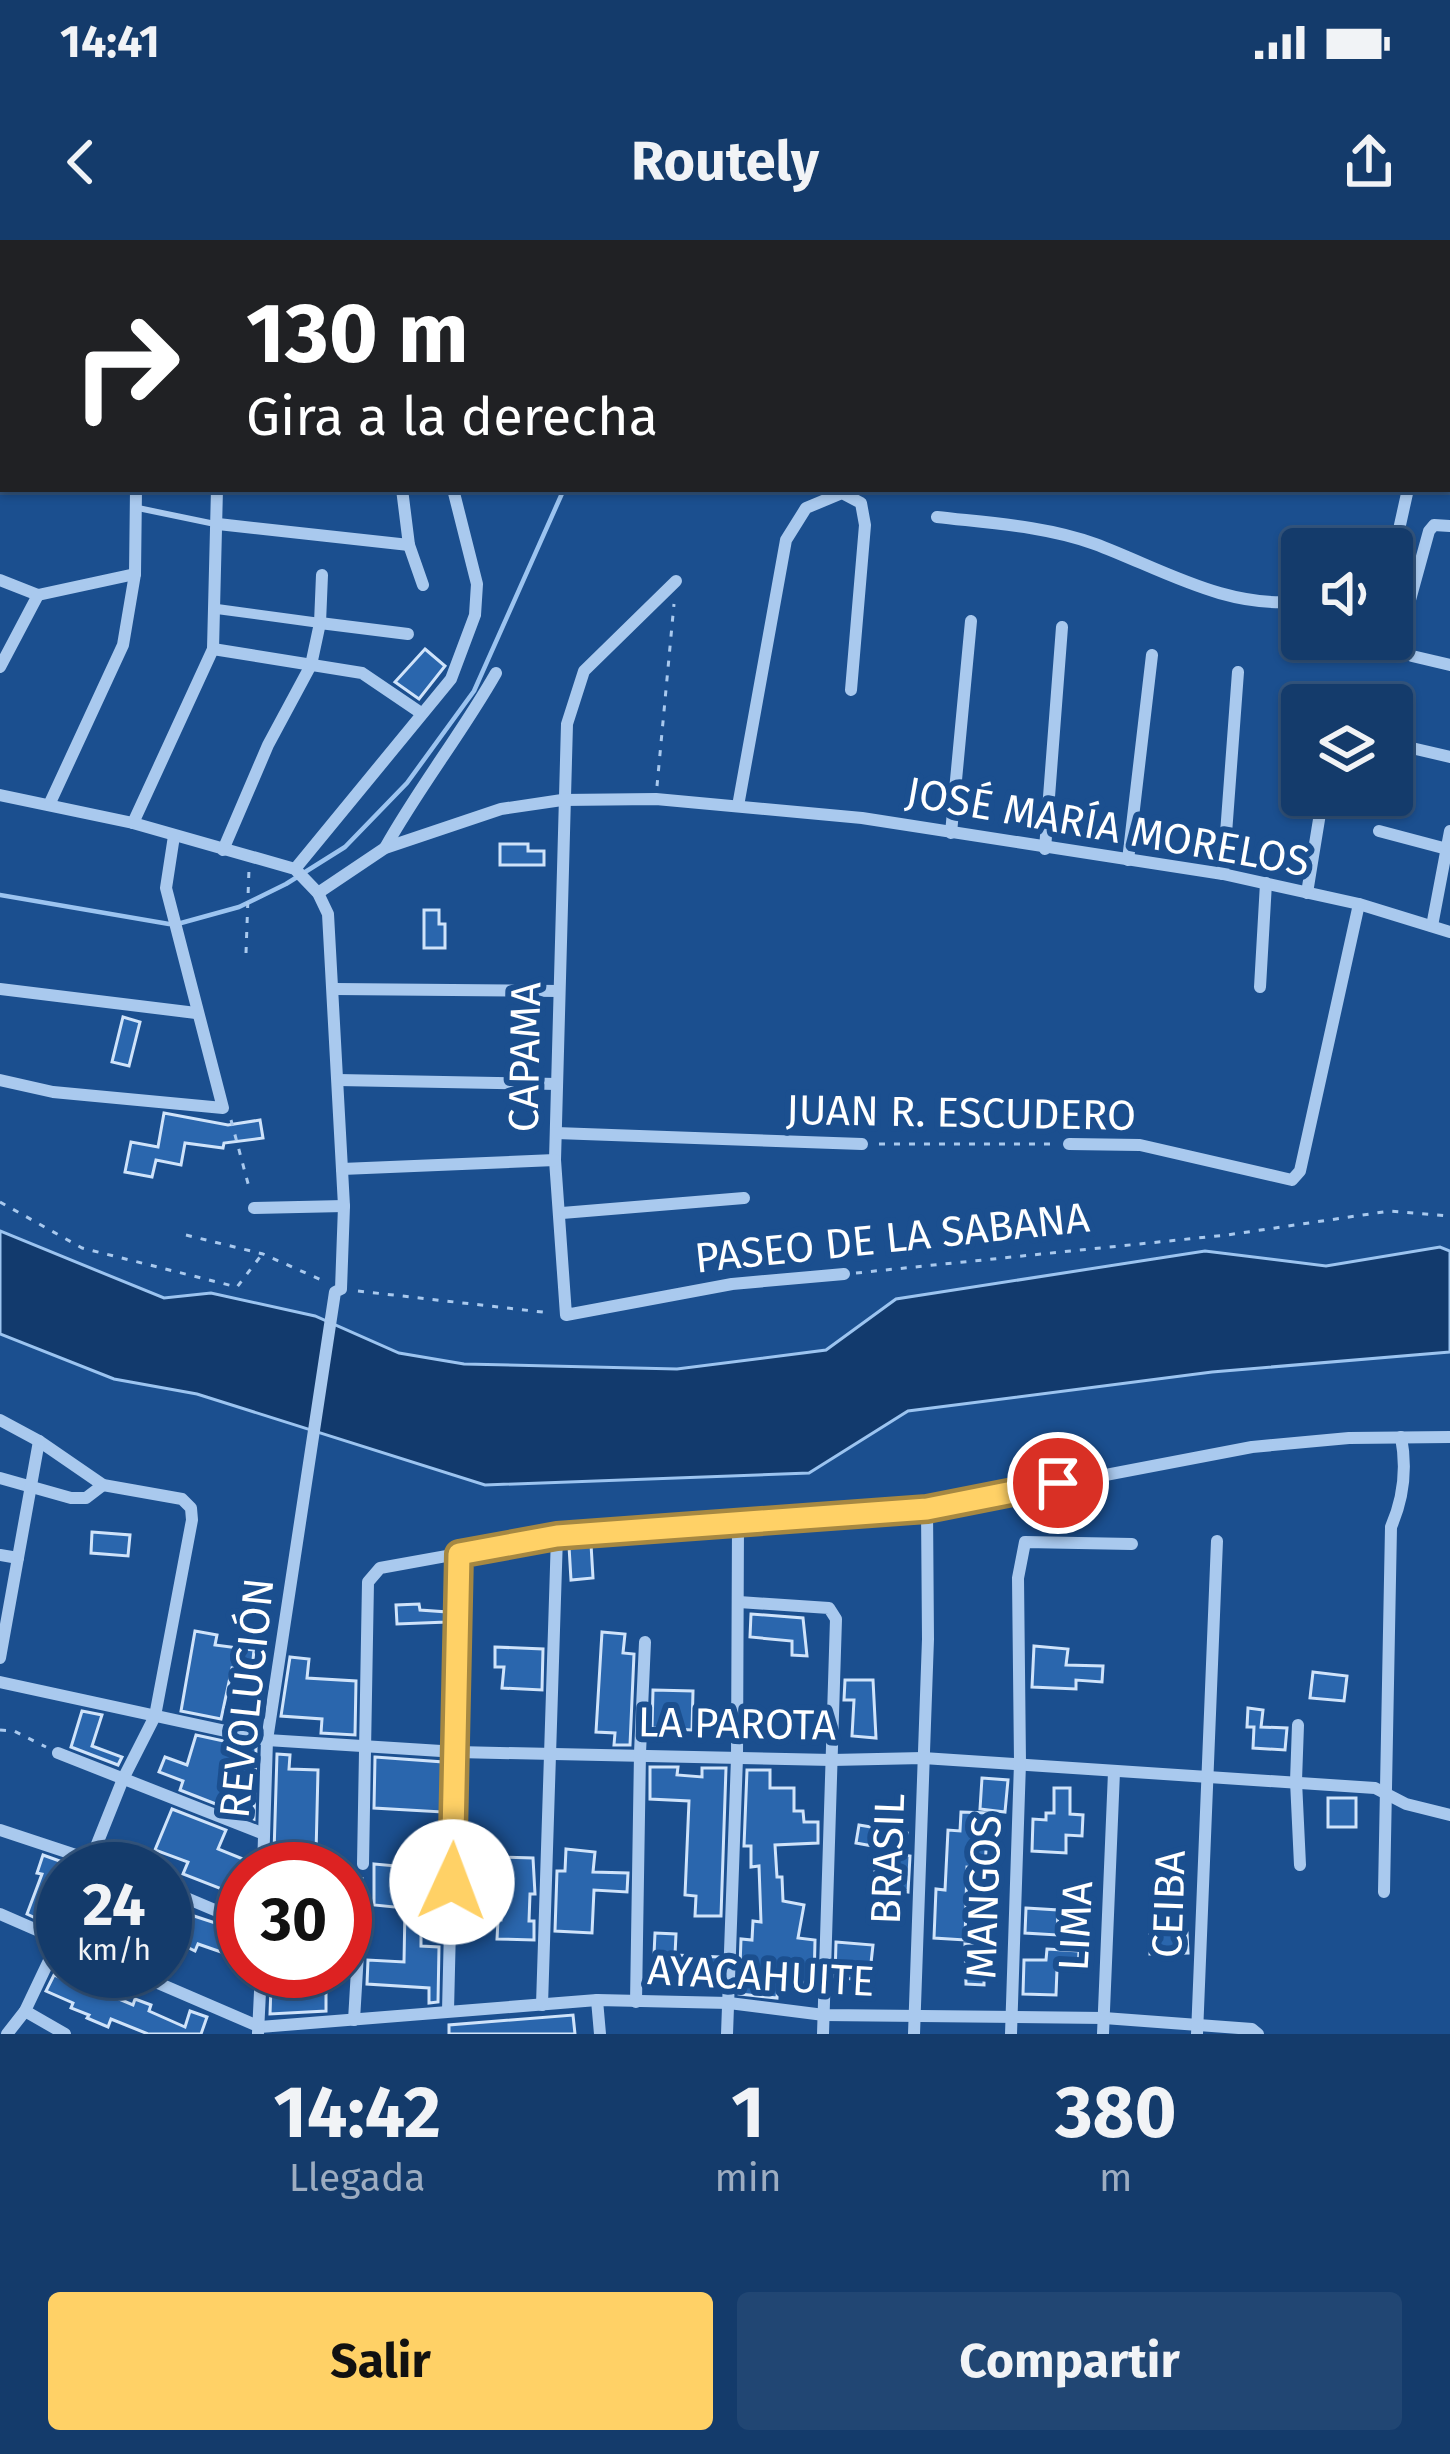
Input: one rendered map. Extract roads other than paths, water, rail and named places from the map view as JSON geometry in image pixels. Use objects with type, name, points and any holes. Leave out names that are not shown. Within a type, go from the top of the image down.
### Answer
[{"type":"street","points":[[49,805],[123,645],[135,574],[136,492]]},
{"type":"street","points":[[133,823],[213,649],[217,492]]},
{"type":"street","points":[[402,492],[409,545],[424,585]]},
{"type":"street","points":[[300,874],[452,679],[467,642],[477,599],[469,541],[454,492]]},
{"type":"street","points":[[1399,528],[1407,492]]},
{"type":"street","points":[[738,806],[787,540],[806,508],[842,493],[861,503],[865,525],[850,690]]},
{"type":"street","points":[[938,517],[1032,529],[1093,543],[1168,577],[1241,598],[1281,601]]},
{"type":"street","points":[[218,524],[409,545]]},
{"type":"street","points":[[1450,526],[1434,525],[1429,531],[1402,628],[1402,646],[1412,656],[1450,665]]},
{"type":"street","points":[[0,580],[38,595],[135,574]]},
{"type":"street","points":[[224,850],[268,745],[311,665],[320,622],[322,575]]},
{"type":"street","name":"CAPAMA","points":[[566,1315],[555,1160],[567,724],[584,671],[676,581]]},
{"type":"street","points":[[0,667],[38,595]]},
{"type":"street","points":[[217,609],[408,634]]},
{"type":"street","points":[[951,833],[971,621]]},
{"type":"street","points":[[1045,849],[1063,627]]},
{"type":"street","points":[[213,649],[362,673],[421,713]]},
{"type":"street","points":[[1127,860],[1152,655]]},
{"type":"street","points":[[1223,874],[1238,672]]},
{"type":"street","points":[[0,795],[133,823],[249,855],[300,874],[318,893],[385,848],[420,785],[496,673]]},
{"type":"street","points":[[1413,748],[1450,757]]},
{"type":"street","name":"JOSÉ MARÍA MORELOS","points":[[385,848],[501,809],[562,800],[738,806],[845,815],[1223,874],[1359,904],[1450,932]]},
{"type":"street","points":[[1307,892],[1320,816]]},
{"type":"street","points":[[1432,926],[1450,831]]},
{"type":"street","points":[[1379,832],[1447,849]]},
{"type":"street","points":[[0,1080],[52,1092],[224,1108],[166,888],[174,836]]},
{"type":"street","points":[[1260,986],[1267,883]]},
{"type":"street","name":"REVOLUCIÓN","points":[[264,1842],[267,1740],[338,1290],[344,1206],[335,989],[328,914],[318,893]]},
{"type":"street","name":"JUAN R. ESCUDERO","points":[[1069,1144],[1140,1145],[1292,1180],[1300,1171],[1359,904]]},
{"type":"street","points":[[0,988],[196,1013]]},
{"type":"street","points":[[335,989],[559,991]]},
{"type":"street","points":[[338,1080],[557,1084]]},
{"type":"street","name":"JUAN R. ESCUDERO","points":[[556,1133],[862,1144]]},
{"type":"street","points":[[342,1169],[555,1160]]},
{"type":"street","points":[[562,1214],[744,1198]]},
{"type":"street","points":[[254,1208],[344,1206]]},
{"type":"street","name":"PASEO DE LA SABANA","points":[[566,1315],[732,1284],[844,1274]]},
{"type":"street","points":[[0,1420],[103,1485],[182,1499],[190,1508],[192,1520],[155,1715],[98,1842]]},
{"type":"street","points":[[364,1842],[368,1582],[380,1568],[557,1536],[927,1509],[1252,1447],[1450,1436]]},
{"type":"street","points":[[1384,1892],[1391,1526],[1401,1504],[1405,1459],[1401,1437]]},
{"type":"street","points":[[0,1658],[38,1441]]},
{"type":"street","points":[[0,1478],[71,1498],[86,1498],[103,1485]]},
{"type":"street","name":"BRASIL","points":[[914,2034],[928,1639],[927,1509]]},
{"type":"street","points":[[727,2034],[737,1758],[738,1524]]},
{"type":"street","points":[[542,2005],[557,1536]]},
{"type":"street","name":"CEIBA","points":[[1198,2029],[1217,1541]]},
{"type":"street","name":"MANGOS","points":[[1011,2034],[1020,1763],[1018,1578],[1025,1542],[1132,1544]]},
{"type":"street","points":[[448,2011],[459,1554]]},
{"type":"street","points":[[0,1555],[18,1558]]},
{"type":"street","points":[[739,1602],[829,1608],[836,1619],[823,2034]]},
{"type":"street","points":[[636,2002],[646,1642]]},
{"type":"street","name":"LA PAROTA","points":[[0,1682],[267,1740],[457,1752],[1020,1763],[1295,1781],[1386,1792],[1406,1804],[1450,1815]]},
{"type":"street","points":[[1298,1725],[1295,1781],[1300,1865]]},
{"type":"street","points":[[58,1754],[264,1834]]},
{"type":"street","name":"LIMA","points":[[1103,2034],[1114,1772]]},
{"type":"street","points":[[0,1830],[36,1843]]},
{"type":"street","points":[[0,1915],[36,1928]]},
{"type":"street","points":[[7,2034],[36,1989]]},
{"type":"street","points":[[188,1998],[259,2031],[260,1998]]},
{"type":"street","points":[[354,2020],[355,1998]]},
{"type":"street","points":[[597,2000],[600,2034]]},
{"type":"street","name":"AYACAHUITE","points":[[259,2031],[597,2000],[729,2003],[824,2015],[1104,2018],[1258,2034]]},
{"type":"street","points":[[25,2011],[65,2034]]},
{"type":"lane","points":[[138,508],[218,524]]},
{"type":"water","points":[[0,1231],[164,1298],[211,1293],[315,1316],[399,1353],[464,1364],[677,1369],[826,1350],[896,1299],[1205,1251],[1326,1266],[1440,1247],[1450,1251],[1450,1352],[1212,1372],[908,1411],[809,1473],[485,1485],[197,1394],[114,1379],[0,1334]]},
{"type":"waterway","points":[[181,923],[239,907],[286,884],[345,847],[407,783],[474,691],[563,492]]},
{"type":"waterway","points":[[0,895],[169,924]]}]
